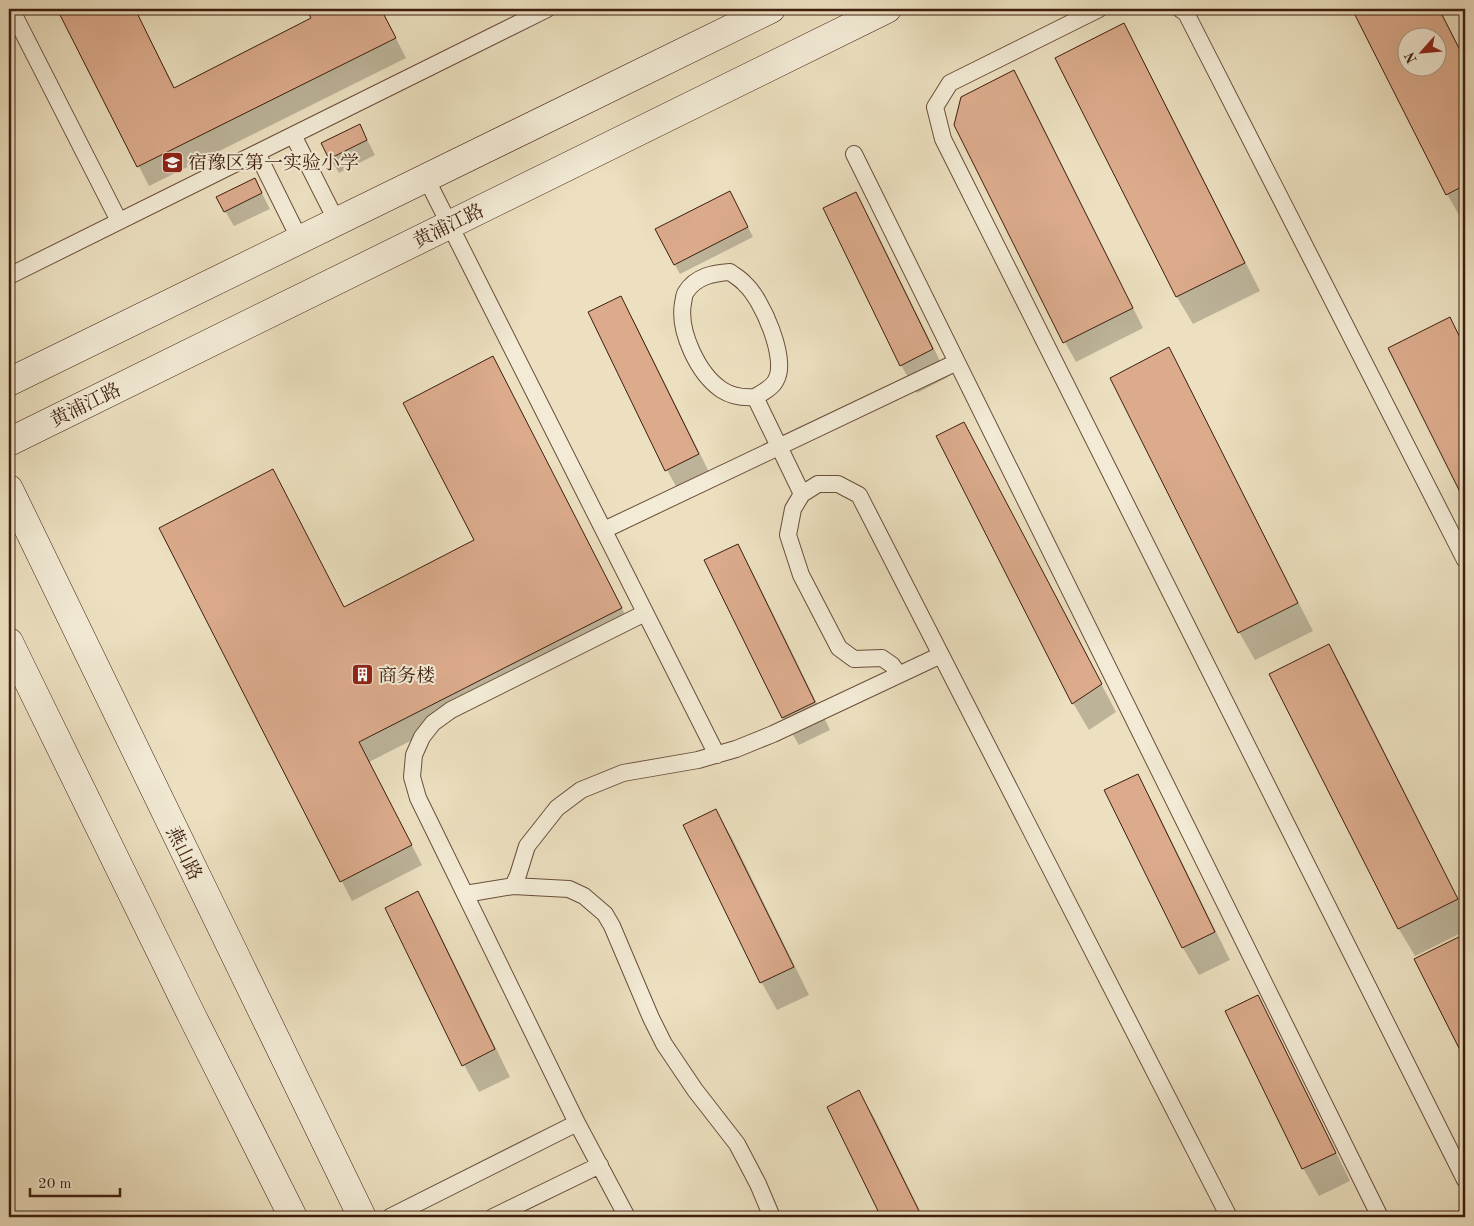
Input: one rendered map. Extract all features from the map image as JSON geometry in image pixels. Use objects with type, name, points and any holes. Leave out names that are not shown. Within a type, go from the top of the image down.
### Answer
[{"type":"street","points":[[9,382],[771,9]]},
{"type":"street","name":"黄浦江路","points":[[9,442],[887,9]]},
{"type":"street","name":"燕山路","points":[[9,489],[362,1217]]},
{"type":"street","points":[[9,642],[191,1014],[293,1217]]},
{"type":"lane","points":[[11,9],[119,221]]},
{"type":"lane","points":[[9,276],[548,9]]},
{"type":"lane","points":[[1099,9],[950,83],[935,107],[943,139],[1465,1180]]},
{"type":"lane","points":[[1180,9],[1186,14],[1465,560]]},
{"type":"lane","points":[[294,135],[337,222]]},
{"type":"lane","points":[[257,153],[300,240]]},
{"type":"lane","points":[[854,154],[1380,1217]]},
{"type":"lane","points":[[426,178],[717,755]]},
{"type":"lane","points":[[730,272],[746,284],[760,304],[770,325],[777,348],[779,370],[776,381],[755,397],[739,398],[723,391],[700,366],[690,346],[682,319],[686,292],[699,279],[713,273],[730,272]]},
{"type":"lane","points":[[604,530],[957,362]]},
{"type":"lane","points":[[755,397],[802,494]]},
{"type":"lane","points":[[898,675],[892,665],[882,658],[854,659],[839,648],[801,575],[788,535],[793,509],[802,494],[818,484],[838,484],[859,495],[1229,1217]]},
{"type":"lane","points":[[627,1217],[577,1123],[418,798],[412,777],[414,755],[422,738],[433,723],[451,710],[645,613]]},
{"type":"lane","points":[[513,886],[527,846],[557,808],[581,790],[623,774],[717,755],[774,734],[941,655]]},
{"type":"lane","points":[[465,894],[513,886],[569,889],[584,896],[605,914],[664,1044],[695,1090],[736,1144],[758,1184],[772,1217]]},
{"type":"lane","points":[[390,1217],[577,1123]]},
{"type":"lane","points":[[493,1217],[600,1165]]},
{"type":"building","points":[[57,9],[135,9],[174,88],[311,18],[306,9],[381,9],[396,38],[137,167]]},
{"type":"building","points":[[1352,9],[1439,9],[1465,60],[1465,185],[1446,195]]},
{"type":"building","points":[[1124,23],[1245,263],[1176,297],[1055,58]]},
{"type":"building","points":[[1014,70],[1133,308],[1063,343],[954,125],[961,97]]},
{"type":"building","points":[[360,124],[367,140],[329,159],[321,143]]},
{"type":"building","points":[[255,178],[262,193],[224,212],[216,197]]},
{"type":"building","points":[[730,191],[748,227],[674,265],[655,229]]},
{"type":"building","points":[[856,192],[933,349],[900,366],[823,208]]},
{"type":"building","points":[[621,296],[699,454],[665,471],[588,312]]},
{"type":"building","points":[[1450,317],[1465,348],[1465,502],[1388,348]]},
{"type":"building","points":[[1169,347],[1298,603],[1238,633],[1110,378]]},
{"type":"building","name":"商务楼","points":[[493,356],[622,608],[359,742],[412,845],[340,882],[159,528],[273,469],[344,607],[474,540],[403,403]]},
{"type":"building","points":[[964,422],[1102,684],[1072,704],[936,436]]},
{"type":"building","points":[[738,544],[815,702],[782,718],[704,560]]},
{"type":"building","points":[[1329,644],[1458,899],[1398,929],[1269,674]]},
{"type":"building","points":[[1138,774],[1215,932],[1182,948],[1104,790]]},
{"type":"building","points":[[716,809],[794,967],[760,983],[683,825]]},
{"type":"building","points":[[418,891],[495,1049],[462,1066],[385,908]]},
{"type":"building","points":[[1465,934],[1465,1060],[1414,959]]},
{"type":"building","points":[[1258,995],[1336,1153],[1302,1169],[1225,1011]]},
{"type":"building","points":[[859,1090],[922,1217],[881,1217],[827,1107]]},
{"type":"place","name":"宿豫区第一实验小学","points":[[172,162]]},
{"type":"place","name":"商务楼","points":[[362,675]]}]
